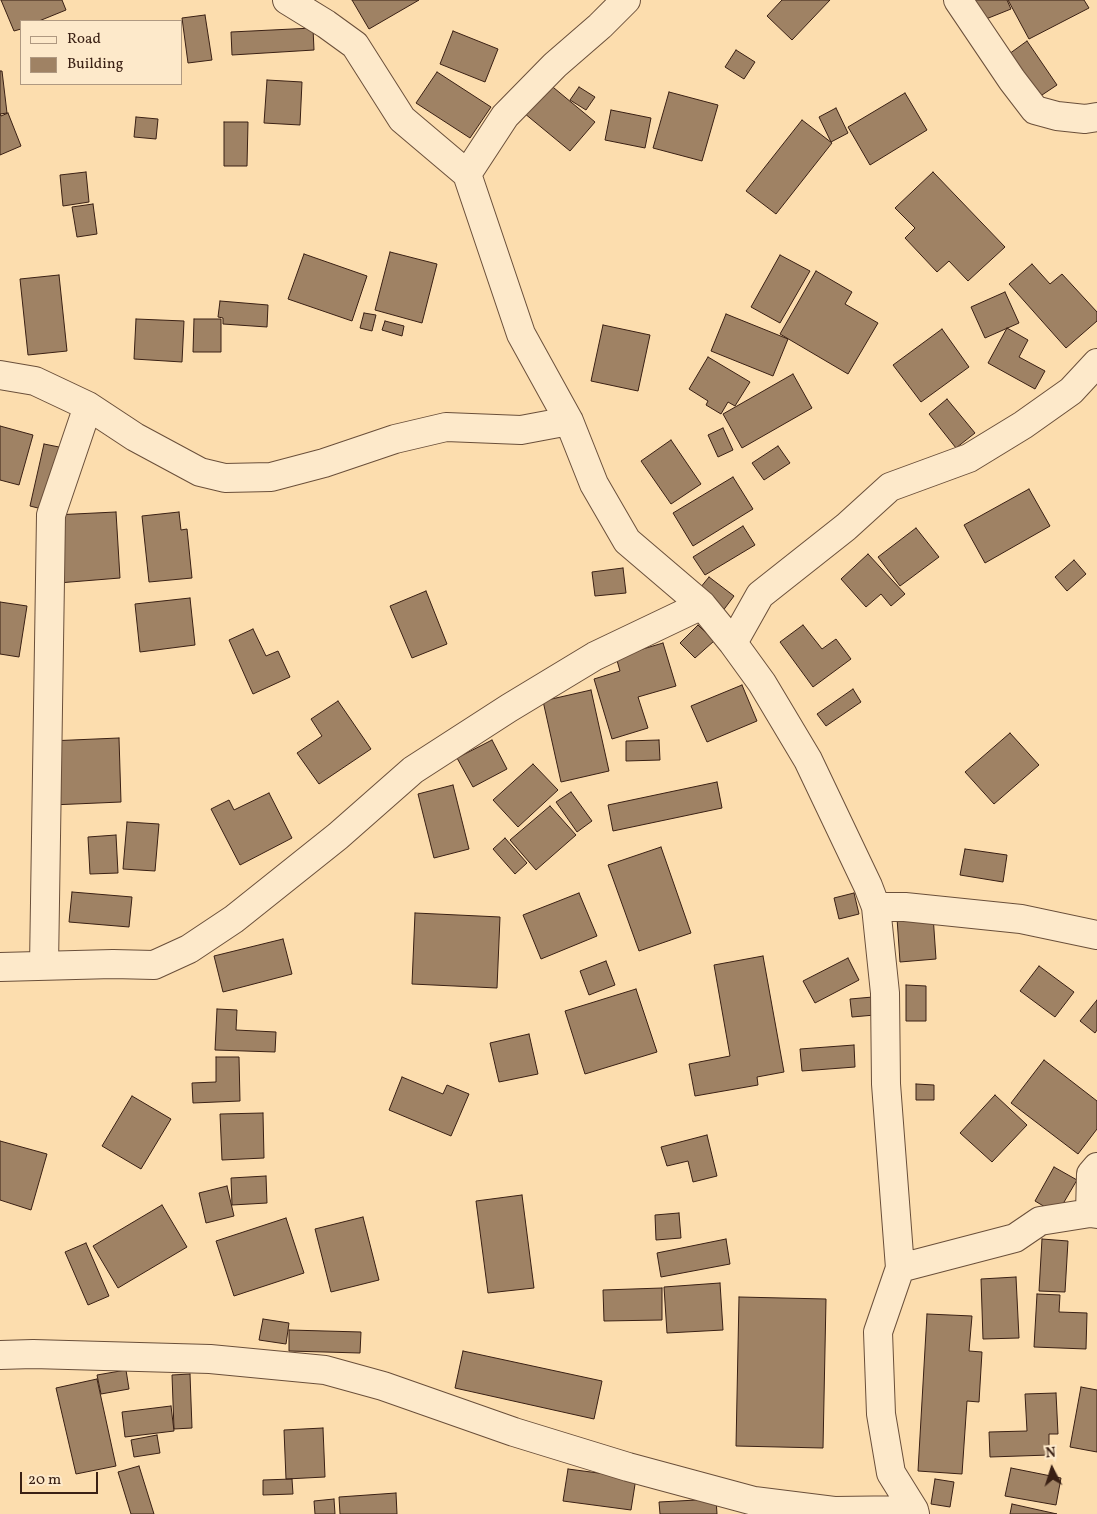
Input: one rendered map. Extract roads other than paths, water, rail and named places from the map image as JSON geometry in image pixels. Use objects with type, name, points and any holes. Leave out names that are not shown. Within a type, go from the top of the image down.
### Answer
[{"type":"street","points":[[287,0],[326,24],[355,46],[402,119],[468,174],[521,334],[569,421],[594,484],[627,540],[702,605],[762,683],[808,760],[868,886],[876,907],[885,993],[886,1084],[900,1268],[878,1332],[881,1414],[891,1473],[915,1512]]},
{"type":"street","points":[[468,174],[505,116],[555,65],[600,26],[626,0]]},
{"type":"street","points":[[958,0],[1012,80],[1035,110],[1057,116],[1085,119],[1097,117]]},
{"type":"street","points":[[733,644],[760,595],[846,528],[890,487],[969,458],[1023,425],[1071,391],[1097,363]]},
{"type":"street","points":[[0,374],[35,381],[88,406],[136,437],[200,472],[225,478],[271,477],[324,463],[395,439],[446,427],[521,430],[569,421]]},
{"type":"street","points":[[44,966],[51,515],[88,406]]},
{"type":"street","points":[[0,968],[113,964],[154,965],[189,948],[234,919],[338,836],[412,770],[595,656],[702,605]]},
{"type":"street","points":[[876,907],[905,907],[1021,919],[1097,934]]},
{"type":"street","points":[[900,1268],[1015,1238],[1040,1221],[1094,1213],[1091,1174],[1097,1167]]},
{"type":"street","points":[[0,1355],[33,1354],[210,1359],[325,1370],[383,1386],[514,1432],[618,1464],[754,1500],[834,1511],[915,1512]]}]
